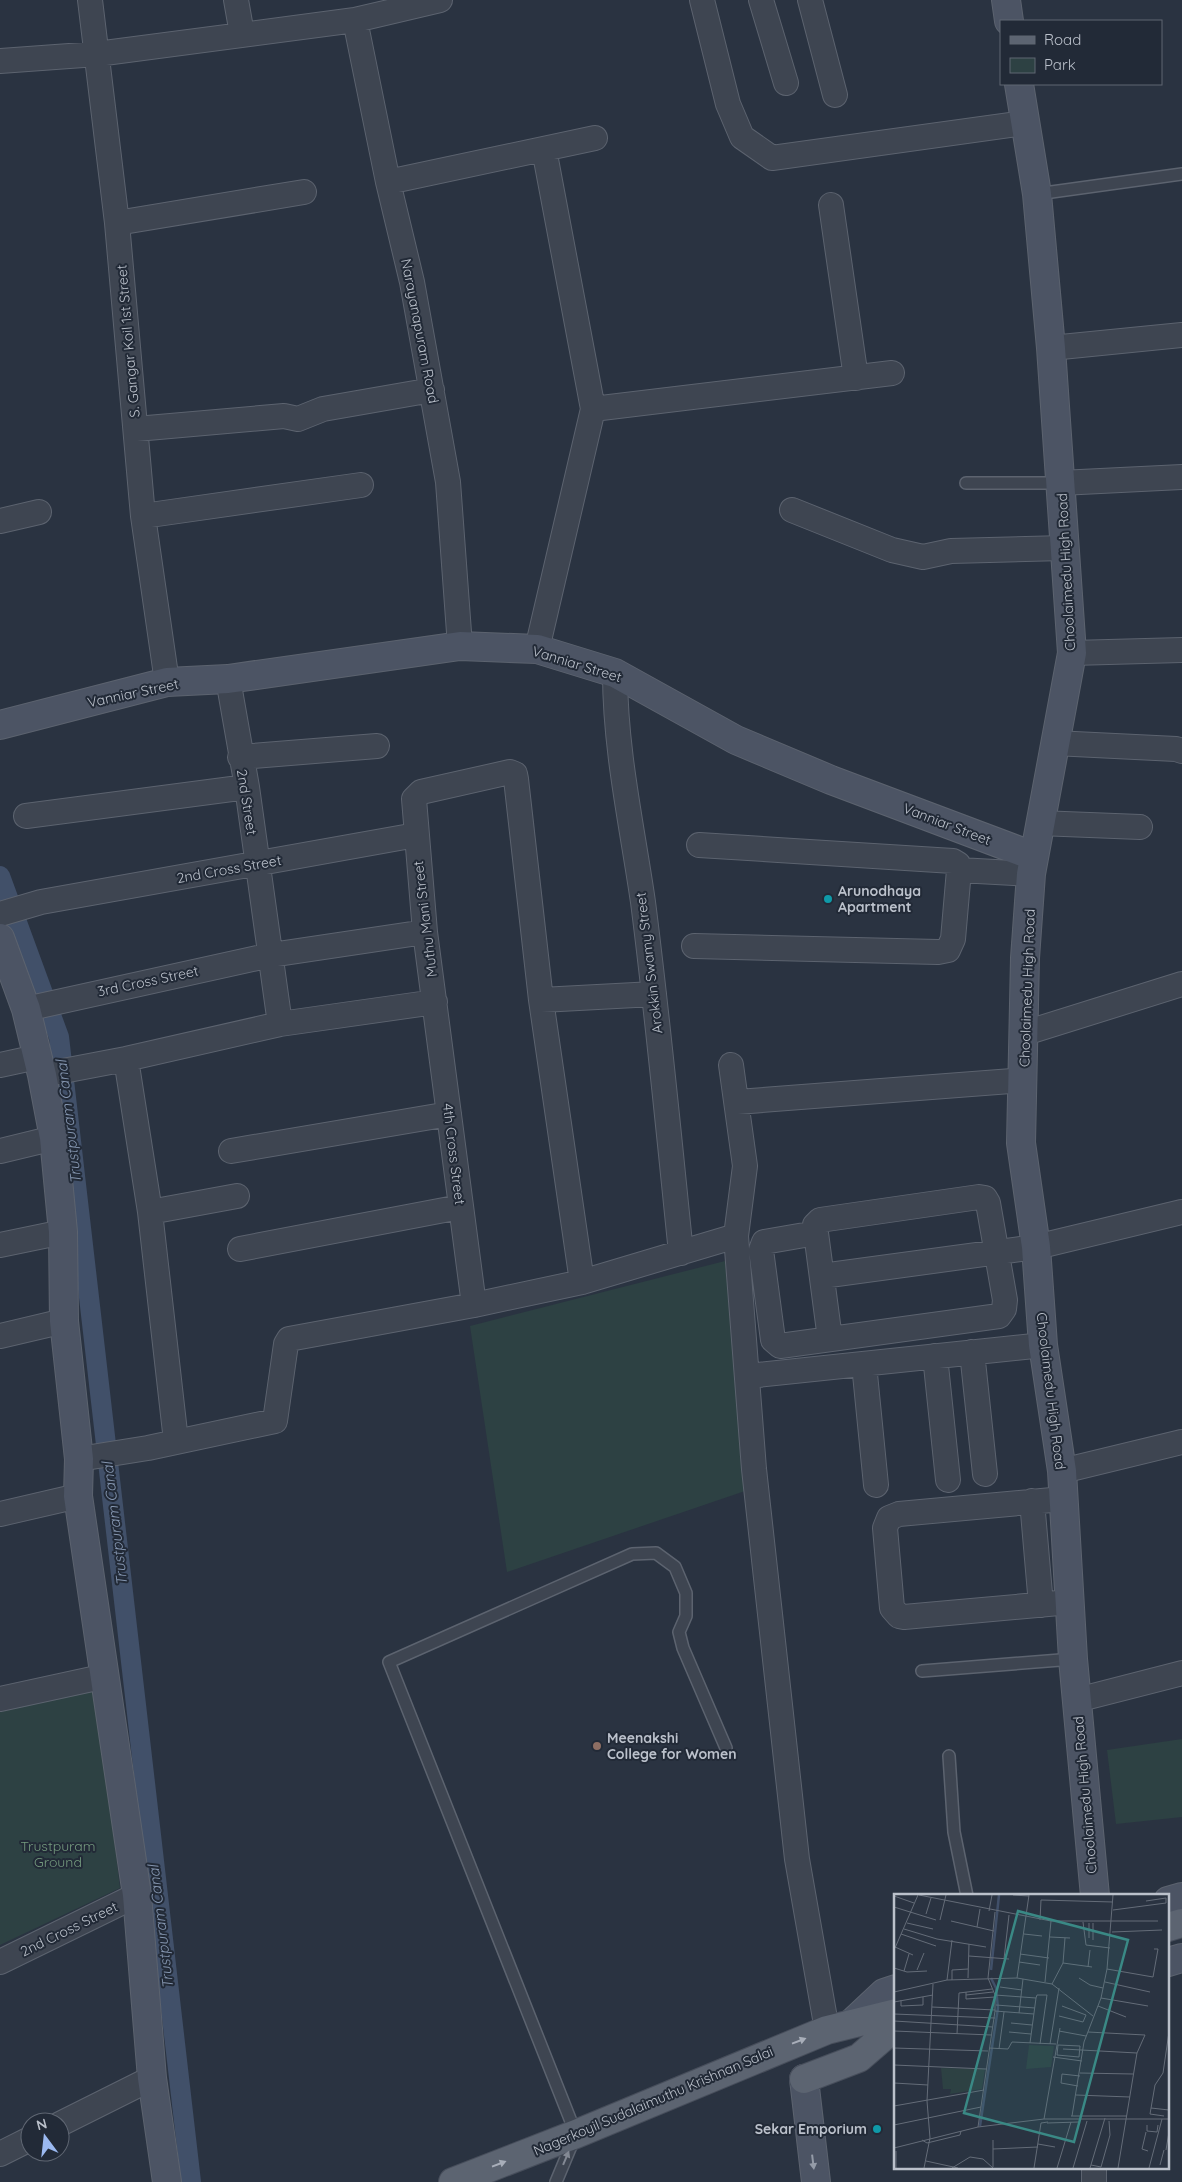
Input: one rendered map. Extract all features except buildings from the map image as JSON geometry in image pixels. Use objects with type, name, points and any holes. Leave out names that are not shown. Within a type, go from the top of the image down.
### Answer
[{"type":"main road","name":"Nagerkoyil Sudalaimuthu Krishnan Salai","points":[[454,2182],[576,2134],[826,2030],[894,2013]]},
{"type":"main road","points":[[804,2079],[859,2058],[894,2028]]},
{"type":"street","name":"S. Gangar Koil 1st Street","points":[[90,0],[117,223],[143,516],[167,682]]},
{"type":"street","points":[[236,0],[242,34]]},
{"type":"street","points":[[0,61],[97,54],[355,20],[440,0]]},
{"type":"street","points":[[702,0],[728,104],[742,137],[772,158],[1025,124]]},
{"type":"street","points":[[761,0],[786,83]]},
{"type":"street","points":[[810,0],[835,95]]},
{"type":"street","points":[[1006,0],[1009,20]]},
{"type":"street","name":"Narayanapuram Road","points":[[355,20],[388,182],[412,282],[448,482],[460,646]]},
{"type":"street","name":"Choolaimedu High Road","points":[[1019,85],[1037,194],[1051,348],[1072,653],[1032,865],[1025,958],[1024,1080],[1021,1143],[1036,1247],[1043,1345],[1062,1471],[1073,1659],[1095,1894]]},
{"type":"street","points":[[388,182],[595,138]]},
{"type":"street","points":[[537,649],[593,409],[544,148]]},
{"type":"street","points":[[117,223],[304,192]]},
{"type":"street","points":[[831,205],[856,378]]},
{"type":"street","points":[[1051,348],[1182,335]]},
{"type":"street","points":[[593,409],[892,373]]},
{"type":"street","points":[[136,429],[284,416],[298,419],[323,409],[432,390]]},
{"type":"street","points":[[1060,483],[1182,477]]},
{"type":"street","points":[[143,516],[361,485]]},
{"type":"street","points":[[792,510],[892,550],[923,557],[951,551],[1064,548]]},
{"type":"street","points":[[0,522],[40,512]]},
{"type":"street","name":"Vanniar Street","points":[[0,725],[167,682],[228,680],[460,646],[537,649],[615,673],[736,740],[1032,865]]},
{"type":"street","points":[[1072,653],[1182,650]]},
{"type":"street","name":"Arokkin Swamy Street","points":[[615,673],[615,707],[620,752],[643,902],[681,1253]]},
{"type":"street","name":"2nd Street","points":[[228,680],[240,757],[247,787],[256,865],[280,1024]]},
{"type":"street","points":[[1054,743],[1176,748],[1182,751]]},
{"type":"street","points":[[240,757],[377,746]]},
{"type":"street","name":"Muthu Mani Street","points":[[435,1002],[425,932],[414,799],[416,794],[510,772],[515,774],[541,1000]]},
{"type":"street","points":[[26,816],[247,787]]},
{"type":"street","points":[[1039,823],[1140,827]]},
{"type":"street","name":"2nd Cross Street","points":[[0,914],[41,902],[256,865],[416,834]]},
{"type":"street","points":[[694,946],[938,952],[948,950],[952,939],[959,870],[958,864],[953,861],[699,845]]},
{"type":"street","points":[[959,870],[1032,865]]},
{"type":"street","name":"3rd Cross Street","points":[[26,1009],[271,955],[425,932]]},
{"type":"street","points":[[0,938],[26,1009],[40,1066],[54,1138],[63,1232],[64,1321],[79,1459],[78,1496],[137,1895],[152,2078],[167,2182]]},
{"type":"street","points":[[1025,1032],[1182,984]]},
{"type":"street","points":[[582,1282],[541,1000],[654,994]]},
{"type":"street","points":[[0,1065],[92,1065],[280,1024],[435,1002]]},
{"type":"street","name":"4th Cross Street","points":[[435,1002],[474,1305]]},
{"type":"street","points":[[126,1059],[150,1212],[176,1441]]},
{"type":"street","points":[[731,1065],[744,1166],[736,1236],[754,1469],[797,1859],[826,2030]]},
{"type":"street","points":[[737,1102],[1024,1080]]},
{"type":"street","points":[[231,1151],[449,1114]]},
{"type":"street","points":[[0,1151],[54,1138]]},
{"type":"street","points":[[150,1212],[237,1196]]},
{"type":"street","points":[[816,1233],[764,1242],[761,1250],[773,1340],[780,1346],[999,1316],[1004,1309],[1005,1300],[988,1202],[984,1198],[979,1197],[820,1220],[816,1225],[816,1233],[830,1339]]},
{"type":"street","points":[[240,1249],[460,1207]]},
{"type":"street","points":[[822,1276],[1036,1247],[1182,1212]]},
{"type":"street","points":[[0,1245],[63,1232]]},
{"type":"street","points":[[79,1459],[148,1448],[275,1421],[286,1344],[289,1339],[474,1305],[582,1282],[736,1236]]},
{"type":"street","points":[[740,1292],[766,1288]]},
{"type":"street","points":[[0,1336],[64,1321]]},
{"type":"street","points":[[748,1376],[1043,1345]]},
{"type":"street","points":[[972,1352],[985,1474]]},
{"type":"street","points":[[935,1356],[948,1480]]},
{"type":"street","points":[[864,1364],[876,1485]]},
{"type":"street","points":[[1062,1471],[1182,1442]]},
{"type":"street","points":[[0,1514],[78,1496]]},
{"type":"street","points":[[1063,1499],[899,1514],[888,1518],[885,1528],[892,1608],[899,1616],[904,1618],[1070,1602]]},
{"type":"street","points":[[1032,1502],[1041,1605]]},
{"type":"street","points":[[1077,1700],[1182,1673]]},
{"type":"street","points":[[0,1700],[106,1676]]},
{"type":"street","name":"2nd Cross Street","points":[[0,1962],[137,1895]]},
{"type":"street","points":[[853,2022],[884,1993],[894,1990]]},
{"type":"street","points":[[859,2058],[894,2047]]},
{"type":"street","points":[[70,2119],[152,2078]]},
{"type":"street","points":[[804,2079],[816,2182]]},
{"type":"street","points":[[0,2154],[20,2144]]},
{"type":"lane","points":[[1037,194],[1182,174]]},
{"type":"lane","points":[[966,483],[1060,483]]},
{"type":"lane","points":[[556,2182],[576,2134],[388,1662],[632,1554],[656,1553],[675,1567],[686,1593],[686,1616],[679,1632],[683,1648],[726,1748]]},
{"type":"lane","points":[[922,1671],[1073,1659]]},
{"type":"lane","points":[[949,1756],[954,1832],[967,1894]]},
{"type":"green space","points":[[725,1261],[748,1490],[507,1572],[470,1326]]},
{"type":"green space","name":"Trustpuram Ground","points":[[96,1686],[120,1888],[0,1945],[0,1707]]},
{"type":"green space","points":[[1182,1739],[1182,1817],[1116,1824],[1107,1750]]},
{"type":"waterway","name":"Trustpuram Canal","points":[[0,876],[59,1037],[191,2182]]},
{"type":"place","name":"Arunodhaya Apartment","points":[[828,899]]},
{"type":"place","name":"Meenakshi College for Women","points":[[597,1746]]},
{"type":"place","name":"Sekar Emporium","points":[[877,2129]]}]
